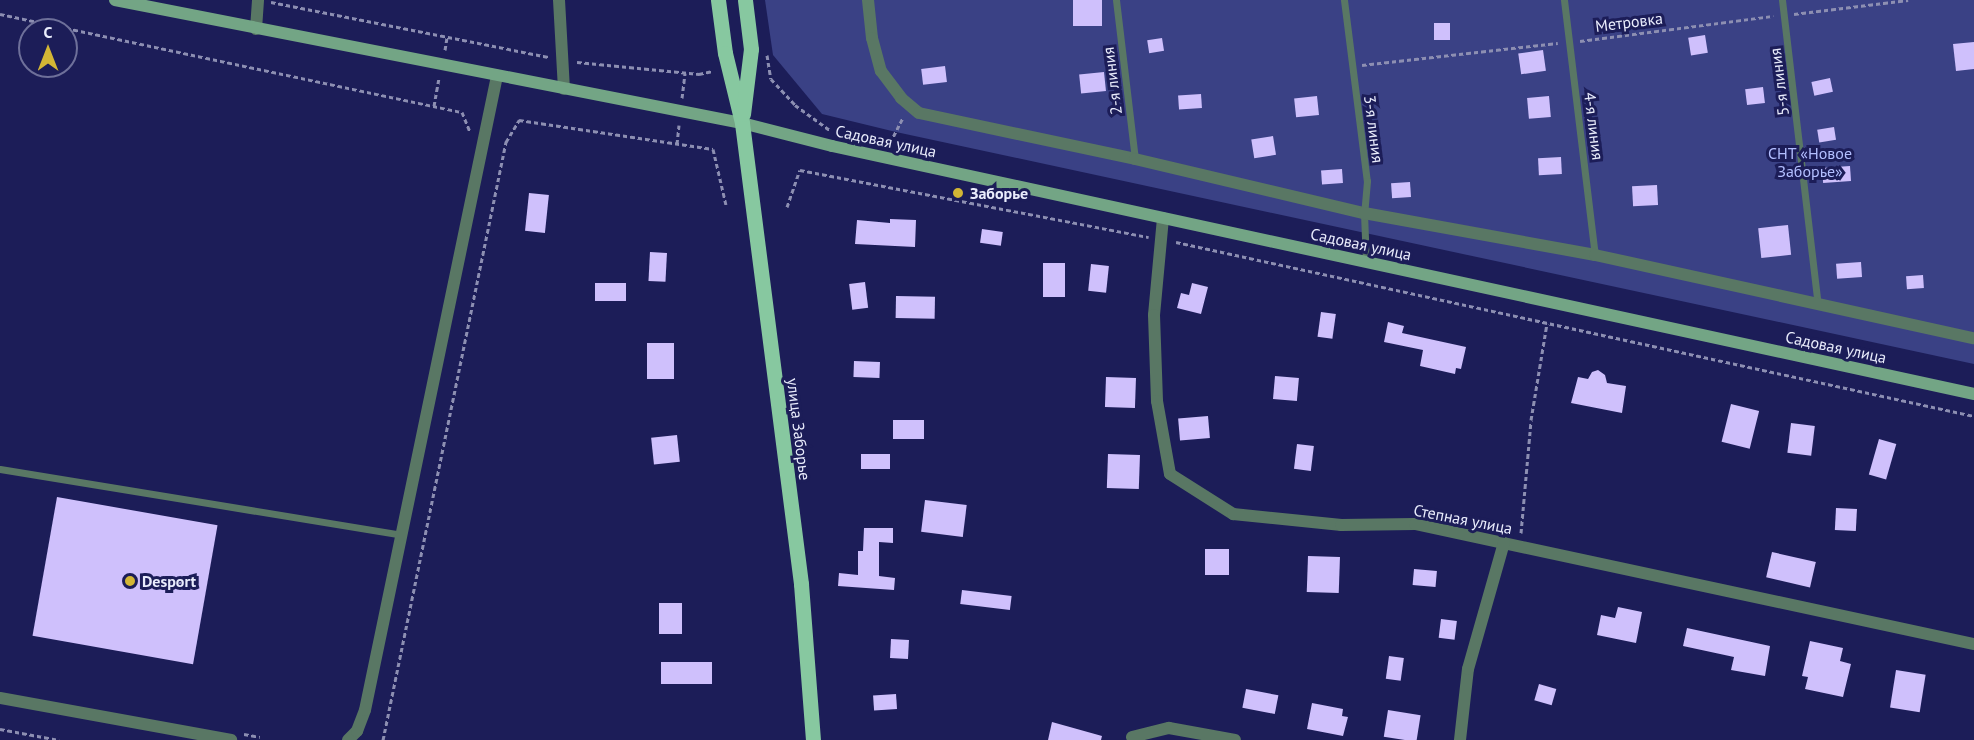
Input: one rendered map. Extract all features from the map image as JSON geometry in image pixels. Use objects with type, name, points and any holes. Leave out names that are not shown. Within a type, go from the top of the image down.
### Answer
[{"type":"main road","name":"Садовая улица","points":[[115,0],[742,123],[832,146],[1974,394]]},
{"type":"main road","points":[[718,0],[728,67],[742,123]]},
{"type":"main road","points":[[742,123],[751,49],[745,0]]},
{"type":"main road","name":"улица Заборье","points":[[742,123],[801,584],[813,740]]},
{"type":"street","points":[[256,29],[259,0]]},
{"type":"street","points":[[559,0],[564,89]]},
{"type":"street","points":[[868,0],[872,38],[881,71],[905,101],[919,112],[1135,159],[1364,213],[1595,255],[1974,338]]},
{"type":"street","points":[[348,740],[357,731],[365,710],[497,76]]},
{"type":"street","name":"Степная улица","points":[[1163,218],[1154,315],[1157,401],[1170,474],[1233,514],[1341,525],[1415,524],[1974,644]]},
{"type":"street","points":[[1460,740],[1468,669],[1504,543]]},
{"type":"street","points":[[0,698],[231,740]]},
{"type":"street","points":[[1132,737],[1169,728],[1235,740]]},
{"type":"lane","name":"2-я линия","points":[[1116,0],[1135,159]]},
{"type":"lane","name":"3-я линия","points":[[1344,0],[1367,181],[1364,213],[1366,262]]},
{"type":"lane","name":"4-я линия","points":[[1564,0],[1595,255]]},
{"type":"lane","name":"5-я линия","points":[[1782,0],[1818,304]]},
{"type":"lane","points":[[0,469],[400,535]]},
{"type":"path","points":[[259,0],[563,60],[699,74],[728,67]]},
{"type":"path","name":"Метровка","points":[[1352,66],[1908,0]]},
{"type":"path","points":[[0,14],[462,112],[470,132]]},
{"type":"path","points":[[767,53],[771,79],[795,105],[835,134]]},
{"type":"path","points":[[749,65],[768,63]]},
{"type":"path","points":[[879,142],[890,144],[905,101]]},
{"type":"path","points":[[382,740],[506,142],[519,120],[712,149],[726,205]]},
{"type":"path","points":[[787,207],[800,170],[1161,239],[1974,416]]},
{"type":"path","points":[[1520,546],[1532,420],[1547,323]]},
{"type":"path","points":[[0,729],[59,740]]},
{"type":"green space","name":"СНТ «Новое Заборье»","points":[[765,0],[1974,0],[1974,364],[896,132],[822,114],[773,55]]},
{"type":"building","points":[[1073,0],[1102,0],[1102,26],[1073,26]]},
{"type":"building","points":[[1434,23],[1450,23],[1450,40],[1434,40]]},
{"type":"building","points":[[1705,35],[1708,53],[1691,55],[1688,38]]},
{"type":"building","points":[[1162,38],[1164,51],[1149,53],[1147,40]]},
{"type":"building","points":[[1974,42],[1974,69],[1956,71],[1953,44]]},
{"type":"building","points":[[1543,50],[1546,71],[1521,74],[1518,53]]},
{"type":"building","points":[[945,66],[947,82],[923,85],[921,69]]},
{"type":"building","points":[[1104,72],[1106,91],[1081,94],[1079,75]]},
{"type":"building","points":[[1830,78],[1833,92],[1814,96],[1811,82]]},
{"type":"building","points":[[1763,87],[1765,103],[1747,105],[1745,89]]},
{"type":"building","points":[[1201,94],[1202,108],[1179,110],[1178,96]]},
{"type":"building","points":[[1317,96],[1319,115],[1296,117],[1294,98]]},
{"type":"building","points":[[1549,96],[1551,117],[1529,119],[1527,98]]},
{"type":"building","points":[[1834,127],[1836,140],[1819,142],[1817,130]]},
{"type":"building","points":[[1273,136],[1276,155],[1254,158],[1251,139]]},
{"type":"building","points":[[1561,157],[1562,174],[1539,175],[1538,158]]},
{"type":"building","points":[[1850,166],[1851,181],[1823,183],[1822,168]]},
{"type":"building","points":[[1342,169],[1343,183],[1322,184],[1321,170]]},
{"type":"building","points":[[1410,182],[1411,197],[1392,198],[1391,183]]},
{"type":"building","points":[[1657,185],[1658,205],[1633,206],[1632,186]]},
{"type":"building","points":[[529,193],[549,195],[545,233],[525,231]]},
{"type":"building","points":[[890,219],[916,220],[915,247],[855,244],[857,220],[890,223]]},
{"type":"building","points":[[1788,225],[1791,255],[1761,258],[1758,228]]},
{"type":"building","points":[[982,229],[1003,232],[1001,246],[980,243]]},
{"type":"building","points":[[650,252],[667,253],[665,282],[648,281]]},
{"type":"building","points":[[1861,262],[1862,277],[1837,279],[1836,264]]},
{"type":"building","points":[[1043,263],[1065,263],[1065,297],[1043,297]]},
{"type":"building","points":[[1091,264],[1109,266],[1106,293],[1088,291]]},
{"type":"building","points":[[1923,275],[1924,288],[1907,289],[1906,276]]},
{"type":"building","points":[[865,282],[868,308],[852,310],[849,284]]},
{"type":"building","points":[[595,283],[626,283],[626,301],[595,301]]},
{"type":"building","points":[[1192,283],[1208,287],[1201,314],[1177,308],[1181,293],[1189,295]]},
{"type":"building","points":[[896,296],[935,297],[935,319],[896,318]]},
{"type":"building","points":[[1321,312],[1336,314],[1332,339],[1318,337]]},
{"type":"building","points":[[1388,322],[1404,326],[1402,333],[1466,347],[1461,369],[1456,368],[1455,374],[1420,366],[1423,350],[1384,342]]},
{"type":"building","points":[[647,343],[674,343],[674,379],[647,379]]},
{"type":"building","points":[[854,361],[880,362],[879,378],[853,377]]},
{"type":"building","points":[[1598,370],[1605,375],[1607,383],[1626,386],[1622,413],[1571,403],[1578,377],[1588,379],[1592,372]]},
{"type":"building","points":[[1275,376],[1299,378],[1297,401],[1273,399]]},
{"type":"building","points":[[1106,377],[1136,378],[1135,408],[1105,407]]},
{"type":"building","points":[[1731,404],[1759,411],[1750,449],[1722,442]]},
{"type":"building","points":[[1208,416],[1210,438],[1180,441],[1178,419]]},
{"type":"building","points":[[893,420],[924,420],[924,439],[893,439]]},
{"type":"building","points":[[1791,423],[1815,426],[1811,456],[1787,453]]},
{"type":"building","points":[[677,435],[680,462],[654,465],[651,438]]},
{"type":"building","points":[[1879,439],[1896,444],[1886,480],[1869,475]]},
{"type":"building","points":[[1297,444],[1314,446],[1311,471],[1294,469]]},
{"type":"building","points":[[861,454],[890,454],[890,469],[861,469]]},
{"type":"building","points":[[1108,454],[1140,455],[1139,489],[1107,488]]},
{"type":"building","points":[[57,497],[218,525],[193,664],[33,636]]},
{"type":"building","points":[[925,500],[967,505],[963,537],[921,532]]},
{"type":"building","points":[[1836,508],[1857,509],[1856,531],[1835,530]]},
{"type":"building","points":[[864,528],[893,528],[893,543],[879,542],[879,576],[895,578],[894,590],[838,586],[839,573],[858,575],[858,551],[863,551]]},
{"type":"building","points":[[1205,549],[1229,549],[1229,575],[1205,575]]},
{"type":"building","points":[[1772,552],[1816,562],[1810,587],[1766,577]]},
{"type":"building","points":[[1308,556],[1340,557],[1339,593],[1307,592]]},
{"type":"building","points":[[1414,569],[1437,571],[1436,587],[1413,585]]},
{"type":"building","points":[[962,590],[1012,596],[1010,610],[960,604]]},
{"type":"building","points":[[659,603],[682,603],[682,634],[659,634]]},
{"type":"building","points":[[1618,607],[1642,612],[1636,643],[1597,635],[1601,615],[1615,618]]},
{"type":"building","points":[[1441,619],[1457,621],[1455,640],[1439,638]]},
{"type":"building","points":[[1687,628],[1770,646],[1765,676],[1731,670],[1734,657],[1683,646]]},
{"type":"building","points":[[891,639],[909,640],[908,659],[890,658]]},
{"type":"building","points":[[1810,641],[1843,648],[1840,661],[1851,664],[1843,697],[1805,689],[1808,677],[1802,676]]},
{"type":"building","points":[[1389,656],[1404,658],[1401,681],[1386,679]]},
{"type":"building","points":[[661,662],[712,662],[712,684],[661,684]]},
{"type":"building","points":[[1896,670],[1926,675],[1920,712],[1890,708]]},
{"type":"building","points":[[1539,684],[1556,689],[1552,705],[1534,700]]},
{"type":"building","points":[[1246,689],[1278,695],[1275,714],[1242,708]]},
{"type":"building","points":[[896,694],[897,709],[874,711],[873,696]]},
{"type":"building","points":[[1312,703],[1343,709],[1342,716],[1348,717],[1343,736],[1307,729]]},
{"type":"building","points":[[1388,710],[1421,715],[1417,740],[1384,737]]},
{"type":"building","points":[[1052,722],[1102,736],[1101,740],[1048,740]]},
{"type":"place","name":"Заборье","points":[[958,193]]},
{"type":"place","name":"Desport","points":[[130,581]]}]
